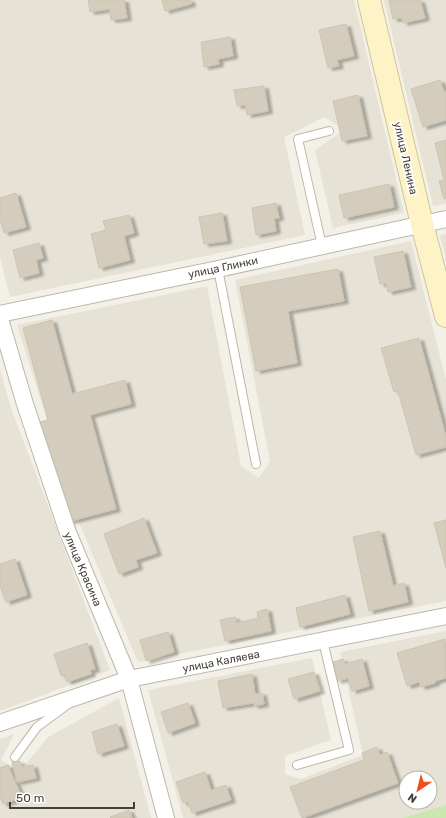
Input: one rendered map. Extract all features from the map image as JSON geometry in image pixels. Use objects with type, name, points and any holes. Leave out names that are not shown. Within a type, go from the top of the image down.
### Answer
[{"type":"main road","name":"улица Ленина","points":[[369,0],[422,224],[446,316]]},
{"type":"street","name":"улица Глинки","points":[[0,314],[218,269],[446,219]]},
{"type":"street","name":"улица Красина","points":[[0,318],[25,404],[67,530],[129,679],[166,818]]},
{"type":"street","name":"улица Каляева","points":[[0,723],[129,679],[446,616]]},
{"type":"lane","points":[[322,246],[298,139],[329,131]]},
{"type":"lane","points":[[218,269],[256,464]]},
{"type":"lane","points":[[296,765],[349,750],[323,641]]},
{"type":"lane","points":[[15,757],[37,727],[81,695]]},
{"type":"shaded area","points":[[0,0],[354,0],[404,213],[333,228],[315,150],[344,130],[325,117],[284,137],[305,235],[10,297],[0,257]]},
{"type":"shaded area","points":[[384,0],[446,0],[446,204],[433,206]]},
{"type":"shaded area","points":[[446,234],[446,260],[440,235]]},
{"type":"shaded area","points":[[411,241],[446,380],[446,601],[138,662],[80,525],[17,325],[207,286],[241,466],[259,478],[270,461],[235,280]]},
{"type":"shaded area","points":[[0,370],[11,408],[110,670],[0,711]]},
{"type":"shaded area","points":[[446,631],[446,805],[438,807],[438,770],[398,770],[398,810],[429,810],[402,818],[183,818],[148,690],[312,658],[331,740],[285,756],[285,774],[301,779],[363,755],[340,652]]},
{"type":"shaded area","points":[[119,698],[151,818],[0,818],[0,739],[14,734],[1,760],[20,771],[48,737]]},
{"type":"green space","points":[[446,805],[446,818],[402,818],[429,810],[438,810],[438,807]]},
{"type":"building","points":[[88,0],[124,0],[127,18],[111,20],[110,9],[90,12]]},
{"type":"building","points":[[162,0],[190,0],[191,4],[165,11]]},
{"type":"building","points":[[389,0],[420,0],[425,18],[403,23],[402,18],[393,19]]},
{"type":"building","points":[[346,24],[354,56],[337,60],[339,66],[328,68],[319,30]]},
{"type":"building","points":[[230,37],[233,56],[218,59],[219,64],[204,67],[201,42]]},
{"type":"building","points":[[440,80],[444,92],[446,91],[446,120],[423,127],[411,89]]},
{"type":"building","points":[[264,86],[268,111],[247,115],[246,105],[237,106],[234,90]]},
{"type":"building","points":[[358,95],[367,136],[342,141],[333,101]]},
{"type":"building","points":[[446,140],[446,198],[444,199],[439,181],[444,180],[435,143]]},
{"type":"building","points":[[389,184],[394,207],[344,218],[339,195]]},
{"type":"building","points":[[16,193],[26,227],[4,233],[0,219],[0,198]]},
{"type":"building","points":[[276,203],[279,218],[274,218],[276,231],[256,235],[252,208]]},
{"type":"building","points":[[222,213],[227,241],[204,244],[199,217]]},
{"type":"building","points":[[129,215],[134,233],[124,236],[130,260],[99,268],[91,234],[106,230],[103,221]]},
{"type":"building","points":[[39,243],[43,258],[36,260],[39,273],[20,278],[13,250]]},
{"type":"building","points":[[403,251],[411,287],[388,292],[386,283],[380,284],[374,257]]},
{"type":"building","points":[[338,269],[344,301],[288,311],[297,363],[256,371],[240,287]]},
{"type":"building","points":[[52,320],[72,394],[125,380],[131,404],[90,415],[116,509],[67,522],[40,422],[48,420],[23,328]]},
{"type":"building","points":[[419,338],[446,437],[446,447],[416,455],[398,391],[394,392],[381,348]]},
{"type":"building","points":[[144,518],[157,553],[136,560],[138,567],[119,574],[104,534]]},
{"type":"building","points":[[446,520],[446,568],[434,523]]},
{"type":"building","points":[[380,531],[393,586],[404,583],[408,602],[369,611],[353,537]]},
{"type":"building","points":[[15,559],[27,595],[6,602],[0,586],[0,564]]},
{"type":"building","points":[[345,595],[350,614],[300,627],[296,608]]},
{"type":"building","points":[[267,609],[271,631],[225,641],[220,620],[235,617],[236,623],[258,618],[257,612]]},
{"type":"building","points":[[168,632],[174,652],[146,661],[140,640]]},
{"type":"building","points":[[445,639],[446,678],[421,687],[419,682],[407,686],[397,653]]},
{"type":"building","points":[[87,643],[95,669],[90,670],[91,674],[67,682],[65,675],[61,676],[54,654]]},
{"type":"building","points":[[343,659],[345,664],[362,659],[369,686],[352,691],[348,678],[337,681],[333,662]]},
{"type":"building","points":[[314,672],[320,691],[294,699],[288,679]]},
{"type":"building","points":[[252,674],[255,694],[262,693],[264,704],[254,706],[253,703],[223,708],[218,681]]},
{"type":"building","points":[[188,703],[195,723],[168,733],[161,712]]},
{"type":"building","points":[[117,724],[124,746],[98,754],[92,732]]},
{"type":"building","points":[[377,747],[380,755],[387,752],[398,783],[302,818],[290,787],[364,760],[362,753]]},
{"type":"building","points":[[20,761],[21,767],[33,765],[36,778],[17,782],[12,762]]},
{"type":"building","points":[[8,765],[20,793],[15,795],[17,799],[3,804],[0,797],[0,768]]},
{"type":"building","points":[[205,772],[211,790],[226,785],[231,800],[192,813],[188,802],[183,803],[176,782]]},
{"type":"building","points":[[129,810],[132,818],[110,817]]}]
